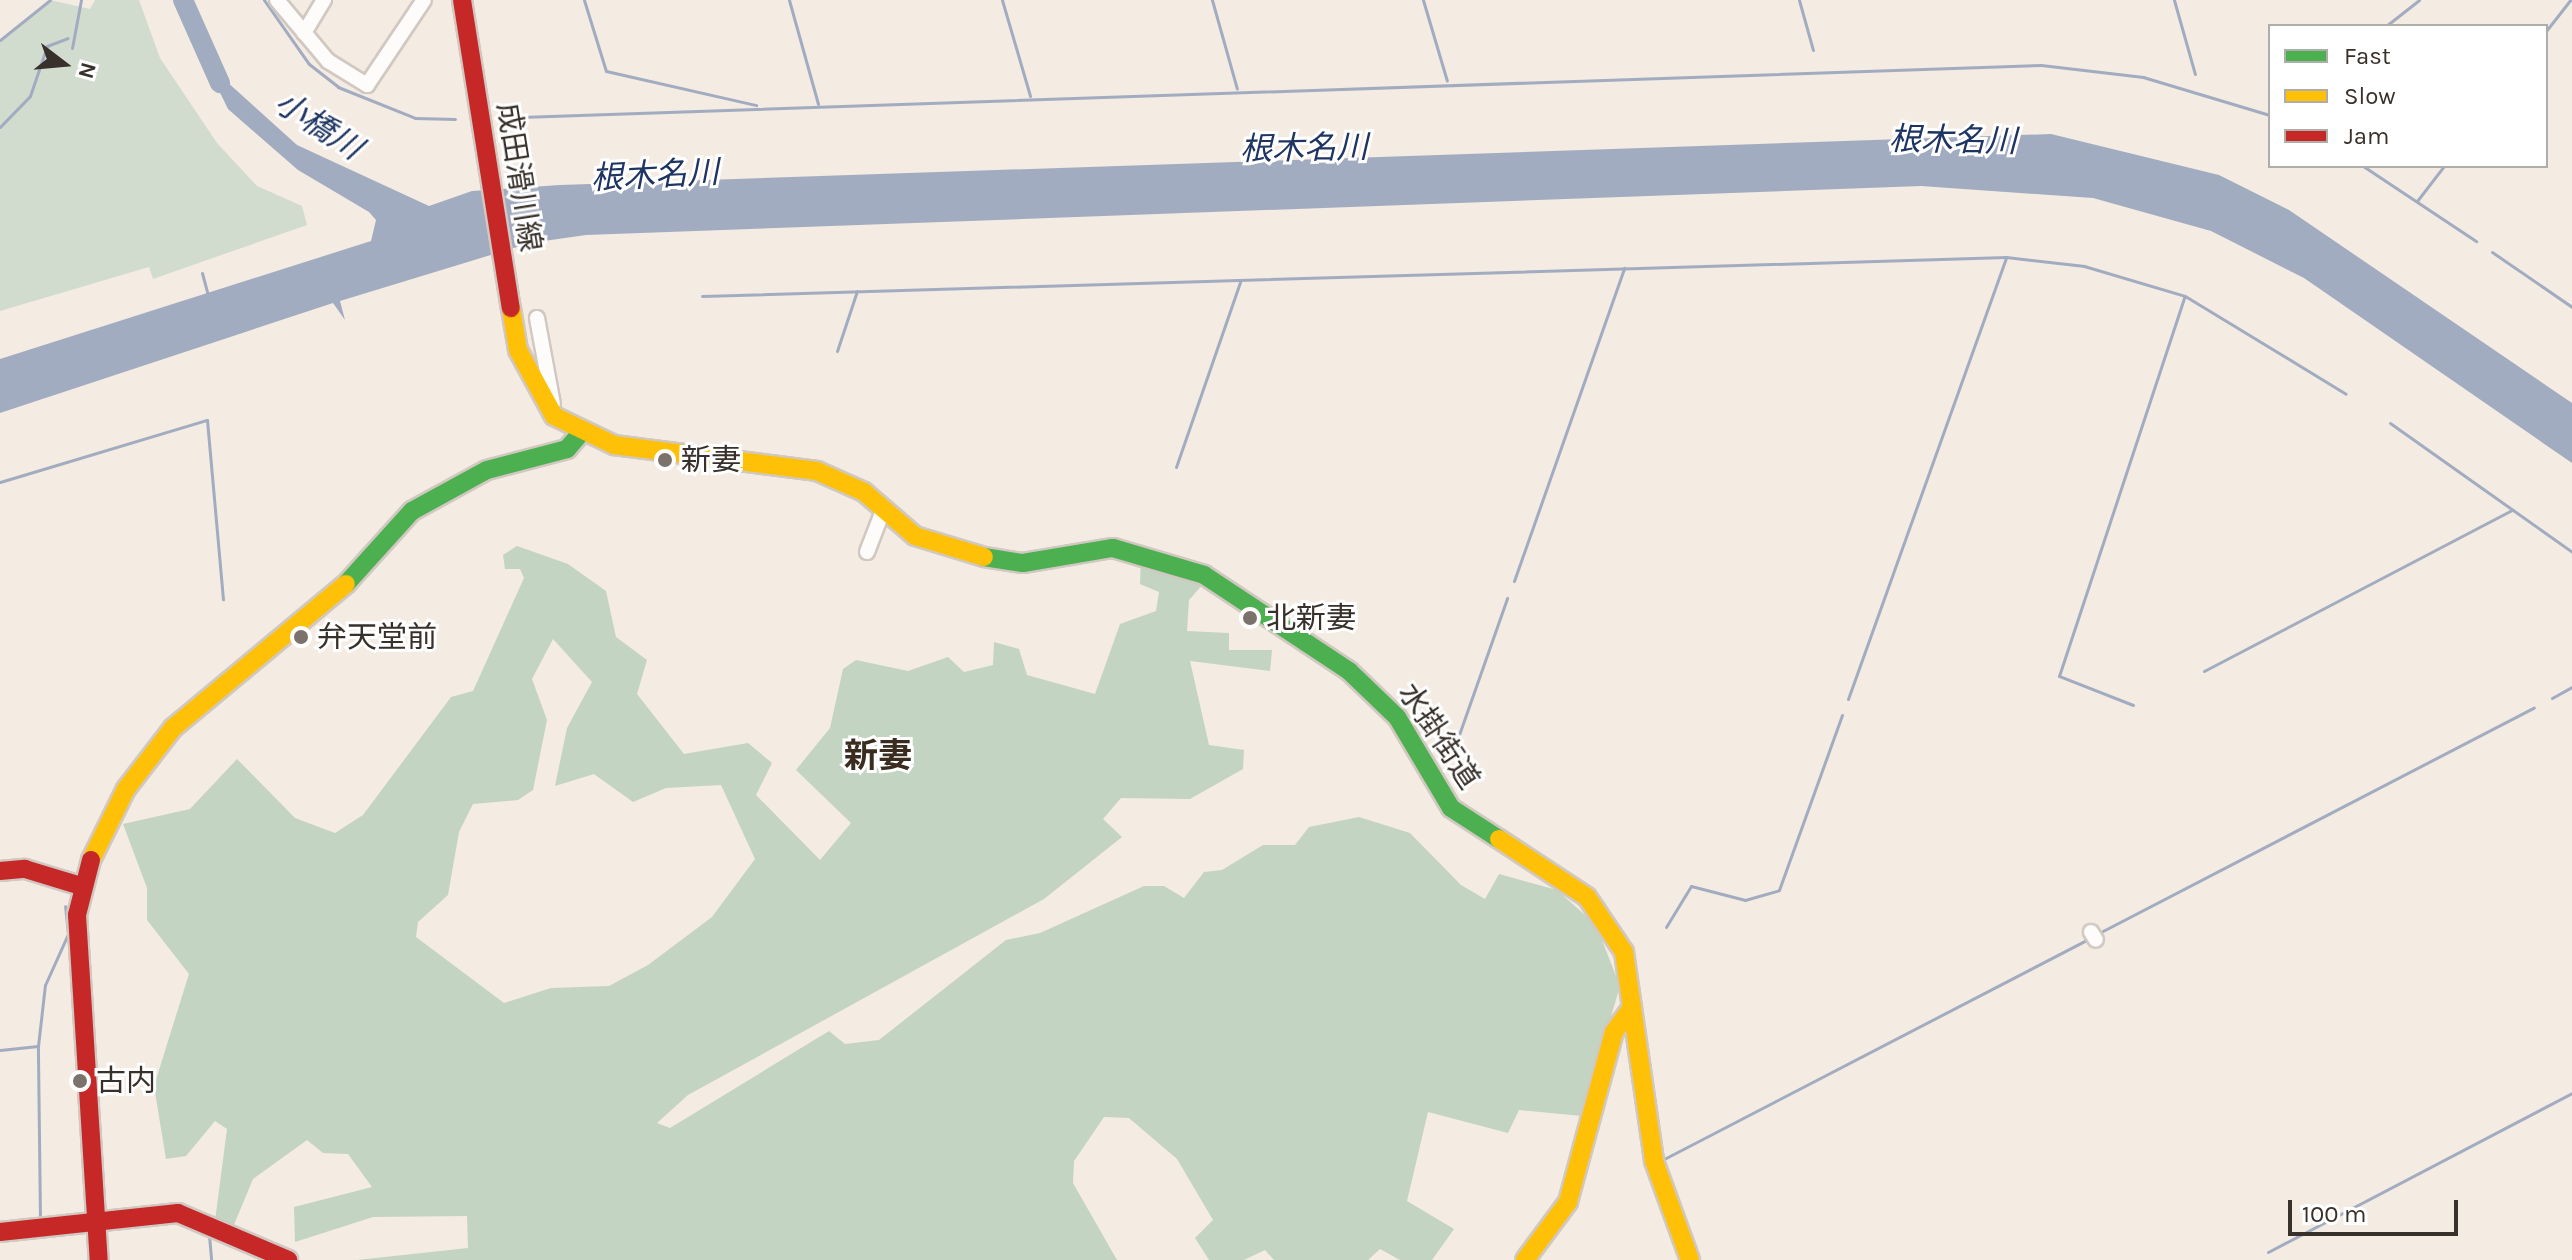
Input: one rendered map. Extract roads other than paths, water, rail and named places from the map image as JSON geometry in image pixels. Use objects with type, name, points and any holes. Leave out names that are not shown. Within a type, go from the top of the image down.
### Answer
[{"type":"main road","name":"成田滑川線","points":[[464,6],[518,350]]},
{"type":"main road","name":"水掛街道","points":[[518,350],[554,416],[581,433],[614,445],[817,471],[884,508],[915,536],[985,558],[1023,563],[1113,548],[1164,559],[1204,575],[1342,666],[1387,704],[1451,808],[1601,910],[1624,952],[1650,1146],[1690,1260]]},
{"type":"main road","points":[[99,1260],[77,915],[81,886],[114,810],[155,748],[206,698],[321,612],[404,518],[487,470],[567,449],[581,433]]},
{"type":"main road","points":[[0,871],[25,869],[81,886]]},
{"type":"main road","points":[[1525,1260],[1568,1202],[1614,1032],[1632,1007]]},
{"type":"main road","points":[[0,1232],[178,1213],[288,1260]]},
{"type":"street","points":[[277,0],[342,73],[372,85],[424,0]]},
{"type":"street","points":[[304,33],[324,0]]},
{"type":"street","points":[[537,318],[554,416]]},
{"type":"street","points":[[867,552],[884,508]]},
{"type":"water","name":"根木名川","points":[[205,62],[297,145],[429,206],[472,191],[560,185],[2051,134],[2219,175],[2289,210],[2572,403],[2572,463],[2304,278],[2211,231],[2093,198],[1921,186],[586,235],[530,243],[340,301],[345,320],[333,303],[0,413],[0,359],[371,241],[376,220],[369,212],[298,170],[228,109]]},
{"type":"waterway","points":[[0,40],[50,0]]},
{"type":"waterway","points":[[72,48],[81,0]]},
{"type":"waterway","name":"小橋川","points":[[183,0],[220,83]]},
{"type":"waterway","points":[[264,0],[309,64],[338,87],[415,118],[455,119]]},
{"type":"waterway","points":[[584,0],[606,71],[756,105]]},
{"type":"waterway","points":[[789,0],[818,104]]},
{"type":"waterway","points":[[1002,0],[1030,96]]},
{"type":"waterway","points":[[1212,0],[1237,89]]},
{"type":"waterway","points":[[1423,0],[1447,81]]},
{"type":"waterway","points":[[1799,0],[1813,50]]},
{"type":"waterway","points":[[2174,0],[2195,74]]},
{"type":"waterway","points":[[2389,24],[2419,0]]},
{"type":"waterway","points":[[2548,28],[2570,0]]},
{"type":"waterway","points":[[0,127],[30,96],[47,46],[68,38]]},
{"type":"waterway","points":[[521,117],[2041,65],[2143,77],[2268,114]]},
{"type":"waterway","points":[[2366,168],[2476,241]]},
{"type":"waterway","points":[[2417,201],[2442,168]]},
{"type":"waterway","points":[[2492,252],[2572,307]]},
{"type":"waterway","points":[[702,296],[2006,257],[2084,266],[2185,296],[2346,394]]},
{"type":"waterway","points":[[1848,699],[2006,258]]},
{"type":"waterway","points":[[1514,581],[1624,268]]},
{"type":"waterway","points":[[202,273],[208,296]]},
{"type":"waterway","points":[[1176,467],[1240,282]]},
{"type":"waterway","points":[[837,351],[857,291]]},
{"type":"waterway","points":[[2133,705],[2059,676],[2185,296]]},
{"type":"waterway","points":[[0,482],[207,420],[223,599]]},
{"type":"waterway","points":[[2390,423],[2572,552]]},
{"type":"waterway","points":[[2204,671],[2512,510]]},
{"type":"waterway","points":[[1455,746],[1507,598]]},
{"type":"waterway","points":[[2552,698],[2572,687]]},
{"type":"waterway","points":[[2097,934],[2534,707]]},
{"type":"waterway","points":[[1666,927],[1691,886],[1745,900],[1779,890],[1842,715]]},
{"type":"waterway","points":[[40,1219],[38,1046],[45,985],[68,934],[65,906]]},
{"type":"waterway","points":[[1664,1159],[2090,938]]},
{"type":"waterway","points":[[0,1050],[38,1046]]},
{"type":"waterway","points":[[2268,1252],[2572,1093]]},
{"type":"waterway","points":[[209,1235],[211,1260]]},
{"type":"place","name":"新妻","points":[[665,460]]},
{"type":"place","name":"北新妻","points":[[1250,618]]},
{"type":"place","name":"弁天堂前","points":[[301,637]]},
{"type":"place","name":"古内","points":[[80,1081]]},
{"type":"district","name":"新妻","points":[[878,757]]}]
